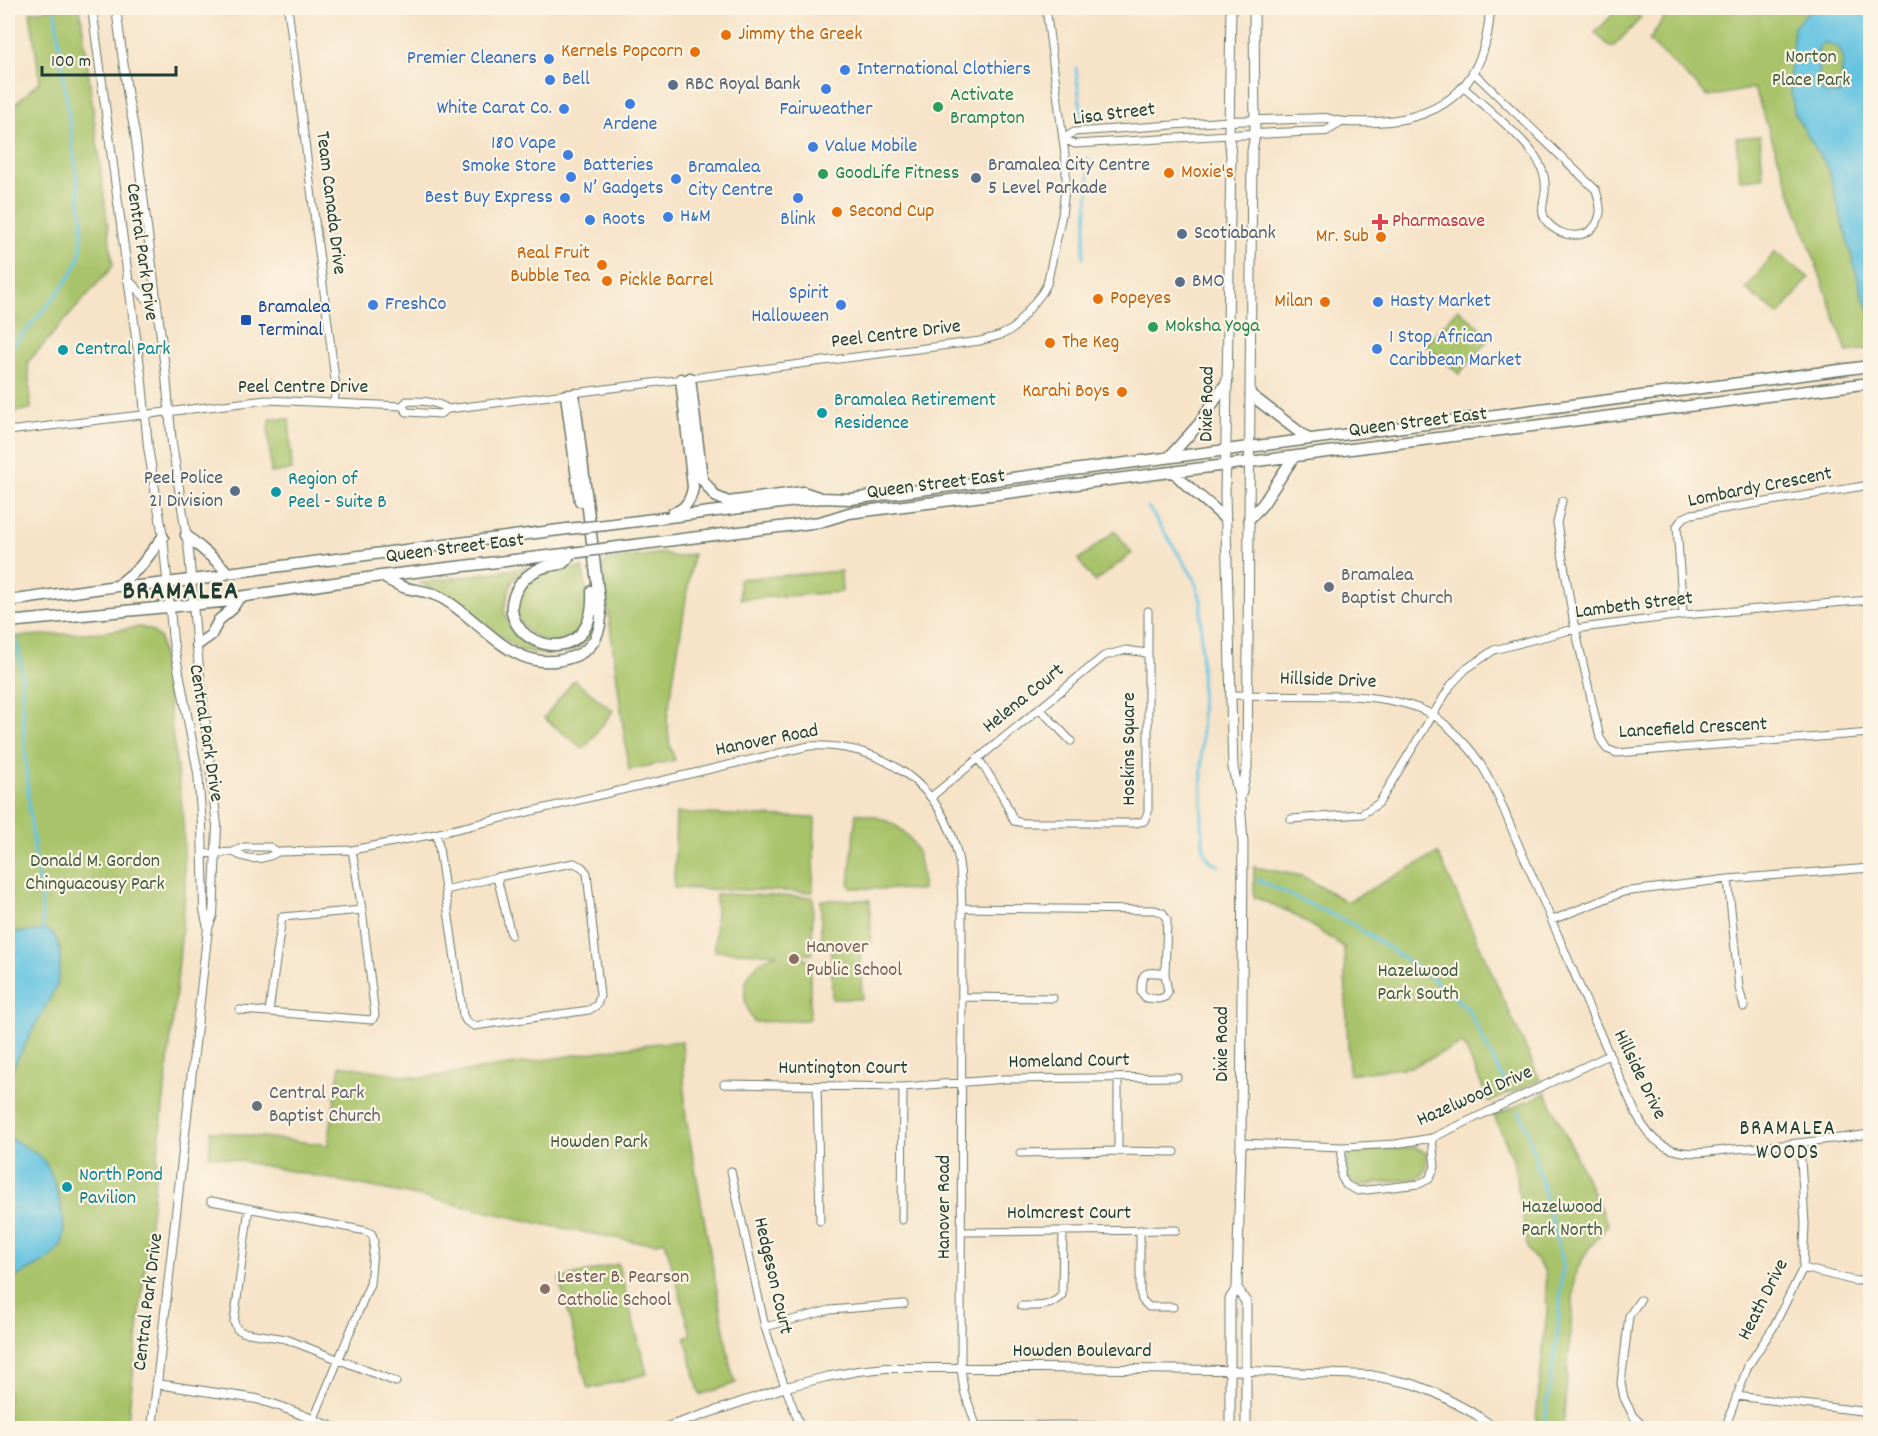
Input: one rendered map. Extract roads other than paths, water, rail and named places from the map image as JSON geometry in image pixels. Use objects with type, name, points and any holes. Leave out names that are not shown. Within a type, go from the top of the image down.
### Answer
[{"type":"main road","name":"Dixie Road","points":[[1230,1428],[1230,1299],[1237,1288],[1241,1143],[1242,844],[1240,800],[1233,768],[1225,519],[1232,156],[1229,135],[1231,8]]},
{"type":"main road","name":"Dixie Road","points":[[1240,800],[1246,768],[1252,151],[1255,134],[1254,8]]},
{"type":"main road","name":"Queen Street East","points":[[8,601],[117,586],[140,586],[217,577],[228,573],[821,498],[851,499],[1870,366]]},
{"type":"main road","points":[[686,379],[702,479],[715,496],[729,502],[804,492],[821,498]]},
{"type":"main road","points":[[630,522],[637,518],[676,513],[688,503],[692,496],[693,477],[686,379]]},
{"type":"main road","points":[[1170,456],[1199,424],[1227,382]]},
{"type":"main road","points":[[1704,405],[1699,403],[1669,407],[1665,405],[1665,401],[1738,390],[1745,382]]},
{"type":"main road","name":"Queen Street East","points":[[8,622],[231,601],[239,597],[381,576],[820,522],[849,513],[1870,383]]},
{"type":"main road","points":[[570,394],[593,607],[586,626],[577,638],[558,646],[543,645],[528,637],[518,626],[512,609],[514,594],[530,574],[545,566],[564,563],[572,553]]},
{"type":"main road","points":[[381,576],[405,588],[423,590],[443,598],[499,643],[523,657],[545,660],[562,659],[575,656],[588,648],[599,634],[601,616],[570,394]]},
{"type":"main road","points":[[1251,395],[1307,438]]},
{"type":"main road","points":[[1249,519],[1263,504],[1293,458]]},
{"type":"main road","points":[[1175,473],[1189,489],[1204,499],[1225,519]]},
{"type":"main road","points":[[186,535],[217,560],[228,573]]},
{"type":"main road","points":[[117,586],[140,567],[163,537]]},
{"type":"main road","points":[[197,645],[211,634],[219,620],[231,610],[239,597]]},
{"type":"main road","name":"Dixie Road","points":[[1237,1288],[1246,1302],[1246,1428]]},
{"type":"street","name":"Central Park Drive","points":[[92,8],[148,447],[163,537],[173,641],[198,773],[204,910],[208,928]]},
{"type":"street","name":"Central Park Drive","points":[[116,8],[135,133],[178,487],[186,535],[217,826],[213,915],[208,928],[152,1428]]},
{"type":"street","name":"Team Canada Drive","points":[[288,8],[336,387],[334,403]]},
{"type":"street","name":"Peel Centre Drive","points":[[8,431],[266,400],[402,406],[406,412],[440,414],[448,409],[993,339],[1010,332],[1047,284],[1064,203],[1066,180],[1063,139],[1046,8]]},
{"type":"street","name":"Lisa Street","points":[[1063,139],[1074,132],[1229,121],[1326,118],[1340,123],[1415,118],[1439,107],[1463,87],[1485,46],[1490,8]]},
{"type":"street","points":[[1463,87],[1526,144],[1539,161],[1545,177],[1542,204],[1544,217],[1554,229],[1562,234],[1583,235],[1595,224],[1600,214],[1596,190],[1473,72]]},
{"type":"street","name":"Lisa Street","points":[[1063,139],[1076,144],[1326,131],[1340,123]]},
{"type":"street","points":[[1526,144],[1536,133]]},
{"type":"street","points":[[127,279],[146,298],[156,303]]},
{"type":"street","name":"Lombardy Crescent","points":[[1683,615],[1677,526],[1683,518],[1692,514],[1870,485]]},
{"type":"street","name":"Lancefield Crescent","points":[[1562,501],[1557,523],[1574,629],[1600,738],[1607,749],[1617,753],[1870,733]]},
{"type":"street","name":"Lambeth Street","points":[[1291,819],[1362,814],[1370,811],[1379,803],[1451,685],[1466,669],[1494,650],[1574,629],[1683,615],[1870,600]]},
{"type":"street","points":[[1147,653],[1148,611]]},
{"type":"street","name":"Helena Court","points":[[931,796],[1104,656],[1126,650],[1147,653]]},
{"type":"street","name":"Hoskins Square","points":[[978,758],[1002,795],[1014,820],[1024,823],[1135,823],[1144,821],[1148,812],[1147,653]]},
{"type":"street","name":"Hillside Drive","points":[[1230,695],[1372,697],[1406,705],[1434,716],[1477,758],[1552,920],[1609,1055],[1651,1138],[1667,1148],[1686,1153],[1800,1144],[1870,1134]]},
{"type":"street","points":[[1039,708],[1071,741]]},
{"type":"street","name":"Hanover Road","points":[[233,852],[244,858],[267,859],[278,852],[352,850],[437,834],[809,746],[845,748],[881,759],[901,769],[931,796],[953,837],[959,858],[962,908],[961,1368],[964,1391],[977,1427]]},
{"type":"street","points":[[437,834],[463,1015],[466,1021],[474,1026],[589,1010],[597,1005],[600,996],[587,873],[582,867],[574,863],[497,877],[446,890]]},
{"type":"street","name":"Hanover Road","points":[[203,854],[233,852],[247,847],[270,847],[278,852]]},
{"type":"street","points":[[240,1010],[372,1020],[375,1015],[352,850]]},
{"type":"street","points":[[1552,920],[1623,892],[1728,879],[1870,868]]},
{"type":"street","points":[[497,877],[511,935]]},
{"type":"street","points":[[1728,879],[1739,988],[1744,1007]]},
{"type":"street","points":[[962,908],[1155,910],[1163,913],[1167,920],[1165,974],[1168,992],[1160,999],[1146,998],[1141,992],[1143,974],[1165,974]]},
{"type":"street","points":[[269,1012],[282,917],[362,910]]},
{"type":"street","points":[[962,997],[1053,998]]},
{"type":"street","name":"Hazelwood Drive","points":[[1241,1143],[1342,1147],[1395,1144],[1432,1138],[1609,1055]]},
{"type":"street","name":"Homeland Court","points":[[962,1083],[1005,1079],[1177,1077]]},
{"type":"street","points":[[1118,1078],[1118,1151]]},
{"type":"street","name":"Huntington Court","points":[[724,1084],[903,1087],[962,1083]]},
{"type":"street","points":[[817,1086],[819,1221]]},
{"type":"street","points":[[902,1220],[903,1087]]},
{"type":"street","points":[[1342,1147],[1341,1176],[1346,1185],[1358,1191],[1419,1184],[1429,1179],[1435,1167],[1432,1138]]},
{"type":"street","name":"Heath Drive","points":[[1725,1428],[1748,1366],[1773,1328],[1803,1268],[1805,1224],[1800,1144]]},
{"type":"street","points":[[1020,1153],[1175,1152]]},
{"type":"street","name":"Hedgeson Court","points":[[731,1171],[765,1327],[801,1428]]},
{"type":"street","points":[[211,1201],[372,1234],[374,1241],[370,1284],[312,1424]]},
{"type":"street","points":[[249,1208],[234,1322],[237,1329],[242,1332],[286,1340],[340,1359],[396,1383]]},
{"type":"street","points":[[1140,1230],[1142,1300],[1149,1307],[1173,1307]]},
{"type":"street","name":"Holmcrest Court","points":[[962,1232],[1176,1230]]},
{"type":"street","points":[[1021,1306],[1049,1306],[1062,1295],[1063,1231]]},
{"type":"street","points":[[1803,1268],[1855,1281],[1870,1280]]},
{"type":"street","points":[[1640,1300],[1629,1316],[1621,1383],[1624,1398],[1633,1416],[1645,1428]]},
{"type":"street","points":[[765,1327],[830,1310],[904,1304]]},
{"type":"street","name":"Howden Boulevard","points":[[664,1428],[786,1387],[826,1377],[886,1368],[961,1368],[1351,1373],[1390,1378],[1436,1393],[1475,1414],[1495,1428]]},
{"type":"street","points":[[157,1384],[257,1399],[312,1424],[335,1428]]},
{"type":"street","points":[[1736,1396],[1870,1412]]},
{"type":"street","points":[[977,1427],[1163,1428]]},
{"type":"water","points":[[1811,8],[1869,8],[1870,310],[1863,298],[1828,168],[1795,115],[1789,82],[1794,27]],"holes":[[[1824,42],[1839,48],[1843,60],[1840,94],[1824,93],[1820,86],[1818,49]]]},
{"type":"water","points":[[48,930],[57,940],[59,947],[60,963],[57,985],[8,1077],[8,933]]},
{"type":"water","points":[[8,1137],[33,1152],[46,1164],[57,1192],[64,1228],[61,1245],[51,1257],[8,1281]]},
{"type":"waterway","points":[[8,352],[67,280],[75,268],[81,248],[82,216],[55,11]]},
{"type":"waterway","points":[[1076,68],[1082,118]]},
{"type":"waterway","points":[[1083,258],[1089,188],[1088,158]]},
{"type":"waterway","points":[[1148,507],[1194,578],[1201,600],[1203,843],[1208,858],[1219,866]]},
{"type":"waterway","points":[[8,575],[9,590]]},
{"type":"waterway","points":[[17,639],[22,673],[29,807],[43,932]]},
{"type":"waterway","points":[[1258,880],[1352,924],[1426,973],[1468,1009],[1508,1089]]},
{"type":"waterway","points":[[1519,1111],[1527,1128],[1563,1263],[1557,1337],[1544,1427]]},
{"type":"place","name":"Jimmy the Greek","points":[[726,35]]},
{"type":"place","name":"Kernels Popcorn","points":[[695,52]]},
{"type":"place","name":"Premier Cleaners","points":[[549,59]]},
{"type":"place","name":"International Clothiers","points":[[845,70]]},
{"type":"place","name":"Bell","points":[[550,80]]},
{"type":"place","name":"RBC Royal Bank","points":[[673,85]]},
{"type":"place","name":"Fairweather","points":[[826,89]]},
{"type":"place","name":"Ardene","points":[[630,104]]},
{"type":"place","name":"Activate Brampton","points":[[938,107]]},
{"type":"place","name":"White Carat Co.","points":[[564,109]]},
{"type":"place","name":"Value Mobile","points":[[813,147]]},
{"type":"place","name":"180 Vape Smoke Store","points":[[568,155]]},
{"type":"place","name":"Moxie's","points":[[1169,173]]},
{"type":"place","name":"GoodLife Fitness","points":[[823,174]]},
{"type":"place","name":"Batteries N’ Gadgets","points":[[571,177]]},
{"type":"place","name":"Bramalea City Centre 5 Level Parkade","points":[[976,178]]},
{"type":"place","name":"Bramalea City Centre","points":[[676,179]]},
{"type":"place","name":"Best Buy Express","points":[[565,198]]},
{"type":"place","name":"Blink","points":[[798,198]]},
{"type":"place","name":"Second Cup","points":[[837,212]]},
{"type":"place","name":"H&M","points":[[668,217]]},
{"type":"place","name":"Roots","points":[[590,220]]},
{"type":"place","name":"Pharmasave","points":[[1380,222]]},
{"type":"place","name":"Scotiabank","points":[[1182,234]]},
{"type":"place","name":"Mr. Sub","points":[[1381,237]]},
{"type":"place","name":"Real Fruit Bubble Tea","points":[[602,265]]},
{"type":"place","name":"Pickle Barrel","points":[[607,281]]},
{"type":"place","name":"BMO","points":[[1180,282]]},
{"type":"place","name":"Popeyes","points":[[1098,299]]},
{"type":"place","name":"Milan","points":[[1325,302]]},
{"type":"place","name":"Hasty Market","points":[[1378,302]]},
{"type":"place","name":"FreshCo","points":[[373,305]]},
{"type":"place","name":"Spirit Halloween","points":[[841,305]]},
{"type":"place","name":"Bramalea Terminal","points":[[246,320]]},
{"type":"place","name":"Moksha Yoga","points":[[1153,327]]},
{"type":"place","name":"The Keg","points":[[1050,343]]},
{"type":"place","name":"1 Stop African Caribbean Market","points":[[1377,349]]},
{"type":"place","name":"Central Park","points":[[63,350]]},
{"type":"place","name":"Karahi Boys","points":[[1122,392]]},
{"type":"place","name":"Bramalea Retirement Residence","points":[[822,413]]},
{"type":"place","name":"Peel Police 21 Division","points":[[235,491]]},
{"type":"place","name":"Region of Peel - Suite B","points":[[276,492]]},
{"type":"place","name":"Bramalea Baptist Church","points":[[1329,587]]},
{"type":"place","name":"Hanover Public School","points":[[794,959]]},
{"type":"place","name":"Central Park Baptist Church","points":[[257,1106]]},
{"type":"place","name":"North Pond Pavilion","points":[[67,1187]]},
{"type":"place","name":"Lester B. Pearson Catholic School","points":[[545,1289]]},
{"type":"district","name":"BRAMALEA","points":[[181,592]]},
{"type":"district","name":"BRAMALEA WOODS","points":[[1788,1142]]},
{"type":"park label","name":"Norton Place Park","points":[[1811,70]]},
{"type":"park label","name":"Donald M. Gordon Chinguacousy Park","points":[[95,874]]},
{"type":"park label","name":"Hazelwood Park South","points":[[1418,984]]},
{"type":"park label","name":"Howden Park","points":[[599,1143]]},
{"type":"park label","name":"Hazelwood Park North","points":[[1562,1220]]}]
